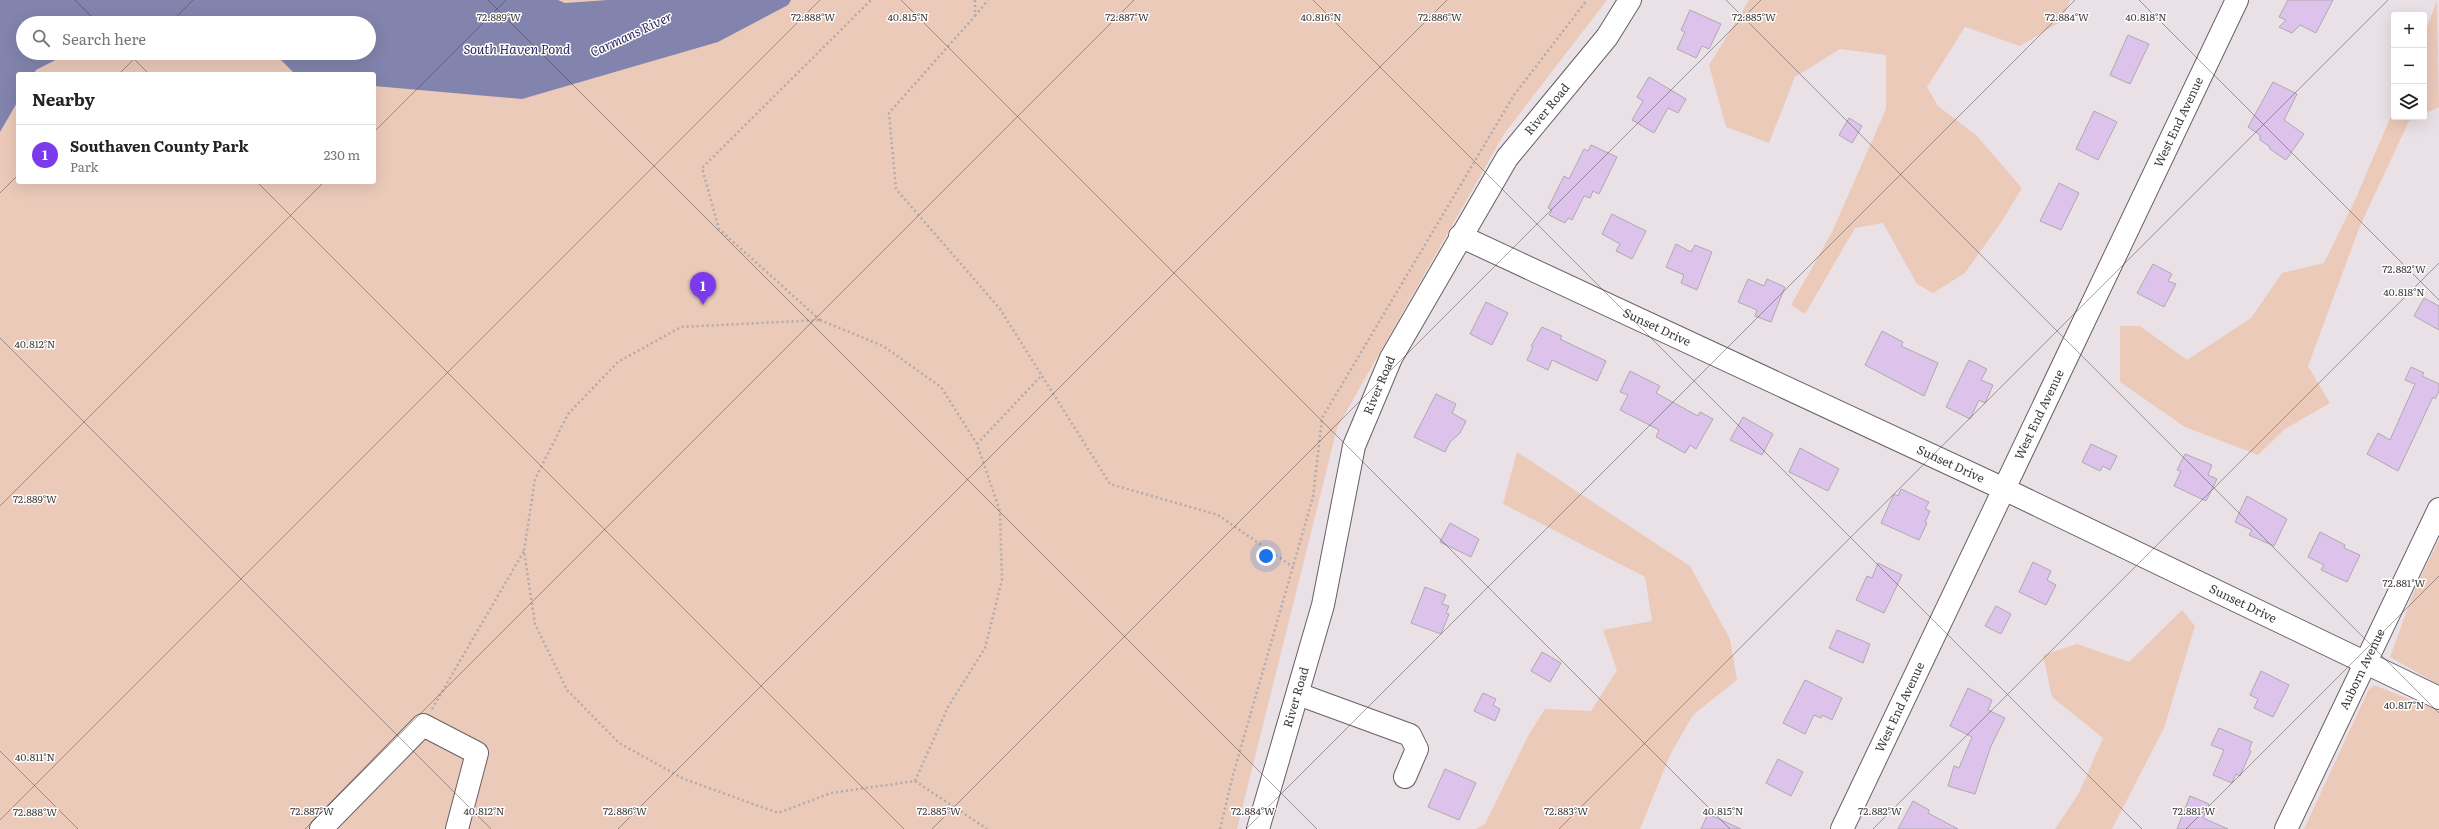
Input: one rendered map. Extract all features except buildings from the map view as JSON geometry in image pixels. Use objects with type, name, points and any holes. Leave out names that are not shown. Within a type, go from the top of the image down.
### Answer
[{"type":"street","name":"River Road","points":[[1258,829],[1323,606],[1354,446],[1391,358],[1460,236],[1507,158],[1606,37],[1630,0]]},
{"type":"street","name":"West End Avenue","points":[[1842,829],[2237,0]]},
{"type":"street","name":"Sunset Drive","points":[[1460,236],[2004,489],[2439,698]]},
{"type":"street","name":"Auborn Avenue","points":[[2286,829],[2439,509]]},
{"type":"street","points":[[1298,694],[1386,728],[1410,734],[1417,749],[1405,777]]},
{"type":"street","points":[[321,829],[423,725],[477,753],[456,829]]},
{"type":"path","points":[[871,0],[702,168],[719,229],[820,320],[883,346],[941,387],[977,444],[1000,511],[1002,580],[984,648],[948,707],[915,781]]},
{"type":"path","points":[[975,0],[975,16]]},
{"type":"path","points":[[988,0],[889,113],[896,189],[1000,309],[1110,484],[1218,515],[1293,567]]},
{"type":"path","points":[[820,320],[681,327],[618,362],[568,414],[535,479],[524,551],[535,624],[567,690],[619,743],[684,779],[778,813],[831,794],[915,781],[987,829]]},
{"type":"path","points":[[977,444],[1042,375]]},
{"type":"path","points":[[423,725],[524,551]]},
{"type":"shaded area","points":[[0,0],[1607,0],[1504,134],[1337,428],[1237,829],[0,829]]},
{"type":"shaded area","points":[[1749,0],[2070,0],[2062,21],[2020,46],[1965,27],[1927,87],[1938,106],[1976,135],[2022,188],[2002,221],[1965,273],[1933,293],[1917,284],[1883,223],[1855,228],[1805,314],[1791,305],[1832,232],[1886,109],[1886,55],[1840,49],[1795,77],[1769,143],[1726,127],[1709,65]]},
{"type":"shaded area","points":[[2437,0],[2439,107],[2427,113],[2427,48],[2427,27]]},
{"type":"shaded area","points":[[2391,116],[2391,120],[2412,120],[2409,121],[2360,226],[2308,366],[2330,403],[2285,429],[2258,455],[2185,427],[2120,382],[2120,326],[2140,326],[2187,360],[2251,318],[2282,273],[2324,263],[2355,200]]},
{"type":"shaded area","points":[[1517,452],[1690,566],[1730,639],[1737,680],[1693,715],[1670,755],[1640,829],[1476,829],[1485,824],[1529,734],[1545,709],[1591,711],[1617,670],[1603,630],[1652,621],[1645,577],[1503,504]]},
{"type":"shaded area","points":[[2439,540],[2439,685],[2390,657],[2416,586]]},
{"type":"shaded area","points":[[2182,610],[2195,626],[2164,728],[2112,829],[2055,829],[2079,793],[2103,738],[2052,697],[2043,655],[2077,644],[2129,662]]},
{"type":"shaded area","points":[[2374,685],[2439,711],[2439,829],[2304,829],[2368,691]]},
{"type":"water","name":"South Haven Pond","points":[[0,0],[558,0],[565,3],[608,0],[791,0],[788,5],[718,42],[522,99],[376,86],[376,72],[293,72],[281,60],[376,60],[376,16],[16,16],[16,60],[55,60],[36,70],[35,72],[16,72],[16,104],[0,132]]},
{"type":"place","name":"Southaven County Park","points":[[703,305]]},
{"type":"water label","name":"Carmans River","points":[[631,34]]}]
